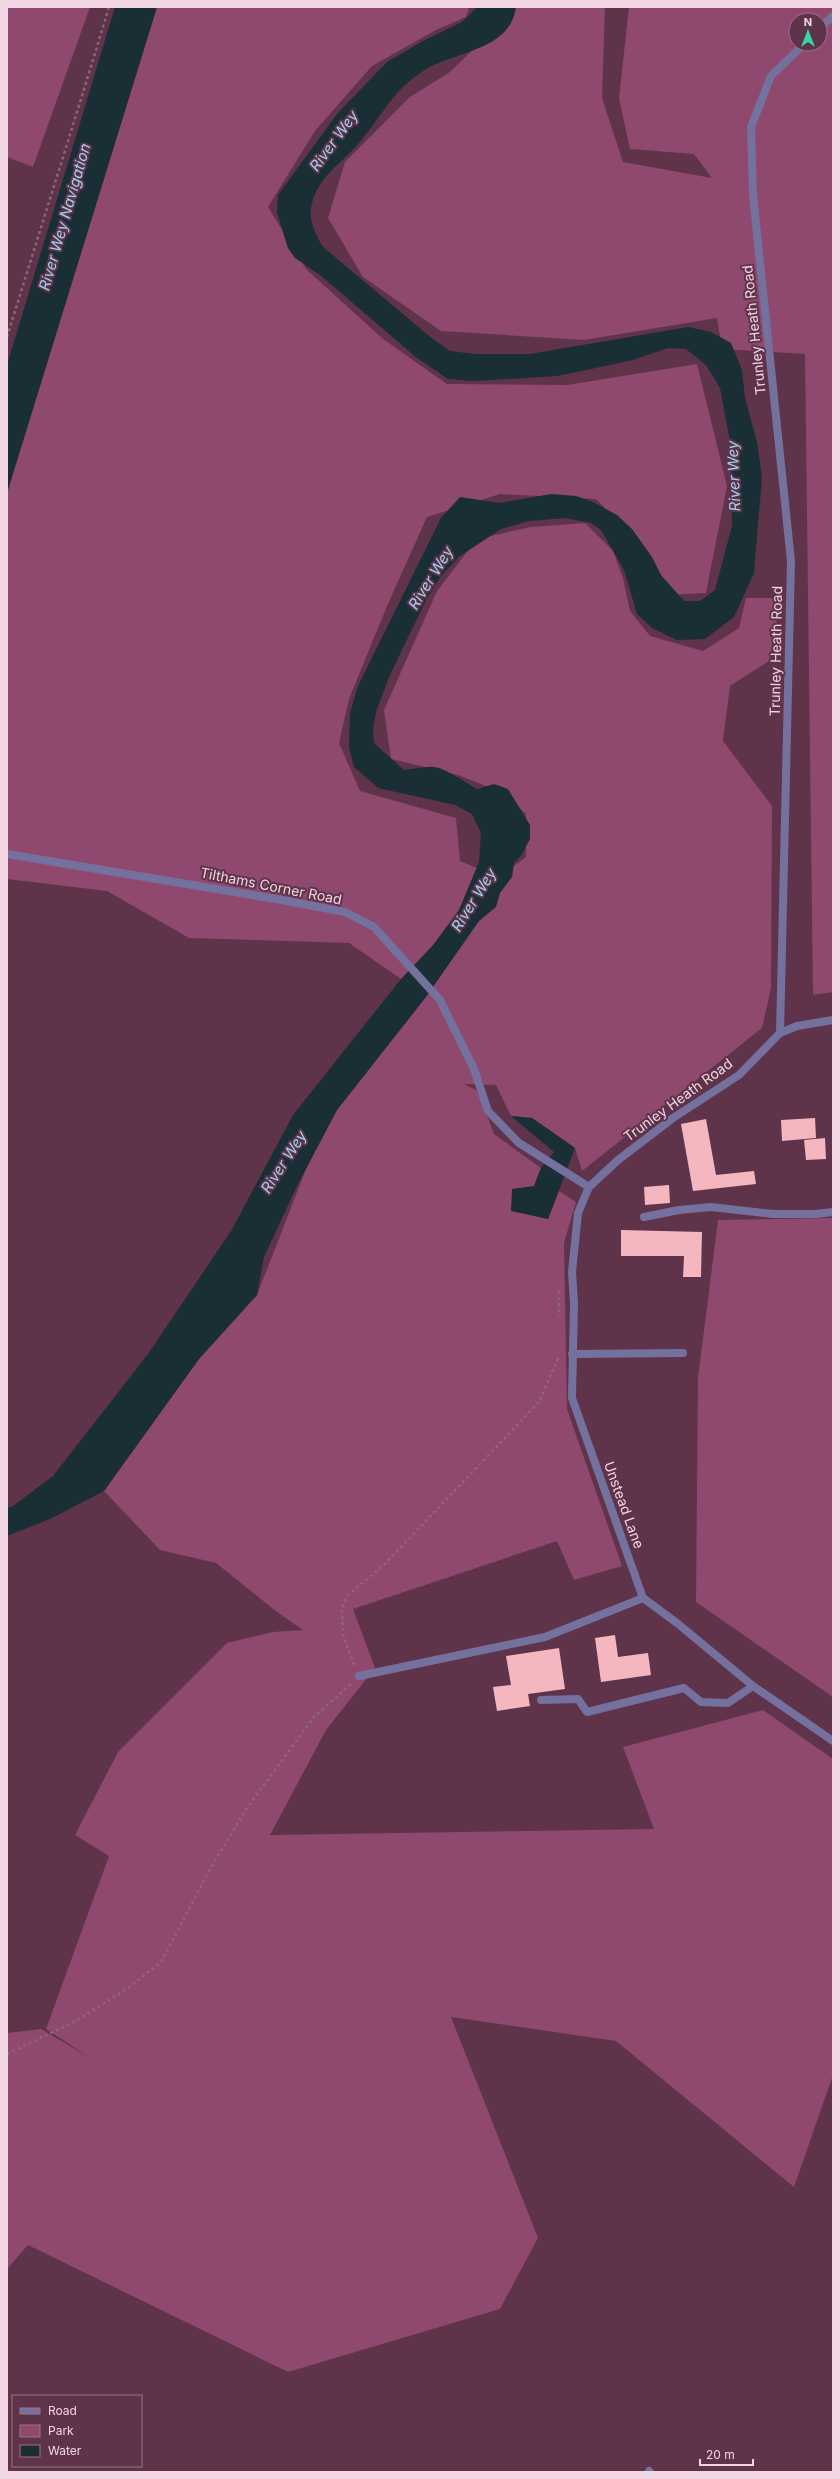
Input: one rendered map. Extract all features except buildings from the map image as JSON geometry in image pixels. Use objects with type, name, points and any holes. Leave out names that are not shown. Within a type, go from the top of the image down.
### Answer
[{"type":"street","name":"Trunley Heath Road","points":[[589,1187],[618,1160],[673,1118],[739,1075],[780,1032],[791,561],[753,195],[751,127],[771,76],[796,52]]},
{"type":"street","name":"Tilthams Corner Road","points":[[7,854],[230,890],[345,912],[374,927],[404,958],[440,1000],[474,1069],[488,1111],[518,1143],[589,1187]]},
{"type":"street","points":[[780,1032],[797,1026],[833,1020]]},
{"type":"street","name":"Unstead Lane","points":[[589,1187],[578,1214],[572,1272],[572,1398],[643,1598]]},
{"type":"street","points":[[644,1217],[679,1210],[711,1207],[773,1214],[816,1214],[833,1212]]},
{"type":"street","points":[[572,1354],[683,1352]]},
{"type":"street","points":[[359,1676],[545,1637],[643,1598],[677,1623],[753,1686],[833,1741]]},
{"type":"street","points":[[541,1700],[578,1699],[587,1712],[684,1688],[701,1702],[728,1703],[753,1686]]},
{"type":"path","points":[[7,337],[42,228],[54,179],[109,7]]},
{"type":"path","points":[[558,1288],[559,1318]]},
{"type":"path","points":[[7,2054],[74,2022],[128,1988],[161,1962],[211,1867],[247,1808],[314,1717],[359,1676],[343,1635],[342,1608],[347,1596],[385,1564],[539,1402],[560,1354]]},
{"type":"green space","points":[[7,7],[90,7],[33,167],[7,157]]},
{"type":"green space","points":[[157,7],[469,7],[466,17],[436,30],[372,66],[315,131],[268,207],[306,269],[383,339],[447,384],[567,385],[697,364],[727,486],[706,593],[667,595],[646,551],[596,499],[500,494],[427,517],[387,606],[349,699],[339,743],[360,791],[456,818],[460,861],[499,877],[526,857],[526,814],[501,792],[458,775],[391,759],[384,710],[437,591],[477,539],[531,527],[585,523],[613,551],[623,578],[630,611],[650,636],[703,651],[739,628],[746,598],[781,598],[769,661],[730,686],[723,741],[772,806],[771,988],[762,1028],[582,1171],[575,1148],[532,1118],[511,1116],[496,1085],[464,1084],[478,1091],[494,1134],[541,1168],[534,1186],[548,1219],[559,1191],[576,1202],[564,1243],[567,1409],[622,1566],[574,1580],[557,1541],[353,1609],[375,1668],[326,1730],[270,1835],[654,1829],[623,1747],[763,1710],[833,1759],[833,2075],[794,2187],[616,2041],[451,2017],[538,2238],[500,2309],[288,2372],[28,2245],[7,2269],[7,2033],[41,2029],[92,2059],[46,2029],[109,1856],[75,1835],[118,1752],[227,1643],[273,1632],[303,1630],[277,1612],[216,1563],[160,1550],[104,1491],[199,1359],[257,1295],[308,1164],[337,1110],[384,1050],[437,969],[401,979],[349,943],[189,938],[107,891],[7,879],[7,493]]},
{"type":"green space","points":[[508,7],[605,7],[602,98],[623,162],[712,178],[694,154],[630,149],[619,98],[629,7],[833,7],[833,992],[813,995],[805,354],[722,349],[717,318],[584,340],[441,331],[363,277],[328,218],[345,162],[410,97],[450,72],[506,17]]},
{"type":"green space","points":[[833,1218],[833,1697],[696,1602],[698,1378],[718,1220]]},
{"type":"water","name":"River Wey Navigation","points":[[115,7],[157,7],[7,493],[7,365]]},
{"type":"water","name":"River Wey","points":[[477,7],[516,7],[512,22],[503,33],[492,42],[435,64],[412,79],[395,96],[359,143],[330,172],[318,188],[311,208],[312,223],[317,237],[322,246],[429,336],[450,351],[475,354],[530,354],[688,327],[711,332],[731,343],[742,370],[745,398],[757,442],[762,477],[754,573],[734,617],[705,639],[677,640],[652,628],[637,614],[624,570],[601,530],[591,523],[565,518],[529,521],[501,529],[460,556],[441,576],[426,600],[389,677],[376,712],[373,731],[374,743],[404,770],[435,767],[451,773],[477,789],[494,784],[508,789],[530,825],[530,839],[521,856],[514,863],[512,877],[500,893],[496,907],[479,921],[426,997],[337,1110],[297,1186],[264,1257],[257,1295],[199,1359],[104,1491],[50,1519],[7,1536],[7,1508],[13,1506],[53,1476],[148,1354],[231,1231],[293,1115],[401,979],[433,945],[459,910],[479,862],[481,833],[472,814],[455,805],[378,788],[354,767],[349,748],[350,713],[358,686],[441,518],[460,497],[500,503],[551,494],[576,496],[593,502],[617,515],[632,529],[652,557],[661,575],[684,601],[700,601],[715,590],[732,526],[731,447],[720,388],[706,365],[686,349],[668,348],[633,360],[558,376],[473,381],[448,379],[417,358],[320,275],[295,258],[288,248],[277,213],[278,195],[337,114],[387,62],[423,41],[462,22]]},
{"type":"water","points":[[511,1116],[532,1118],[575,1148],[548,1219],[511,1211],[512,1189],[534,1186],[541,1168],[554,1152]]}]
